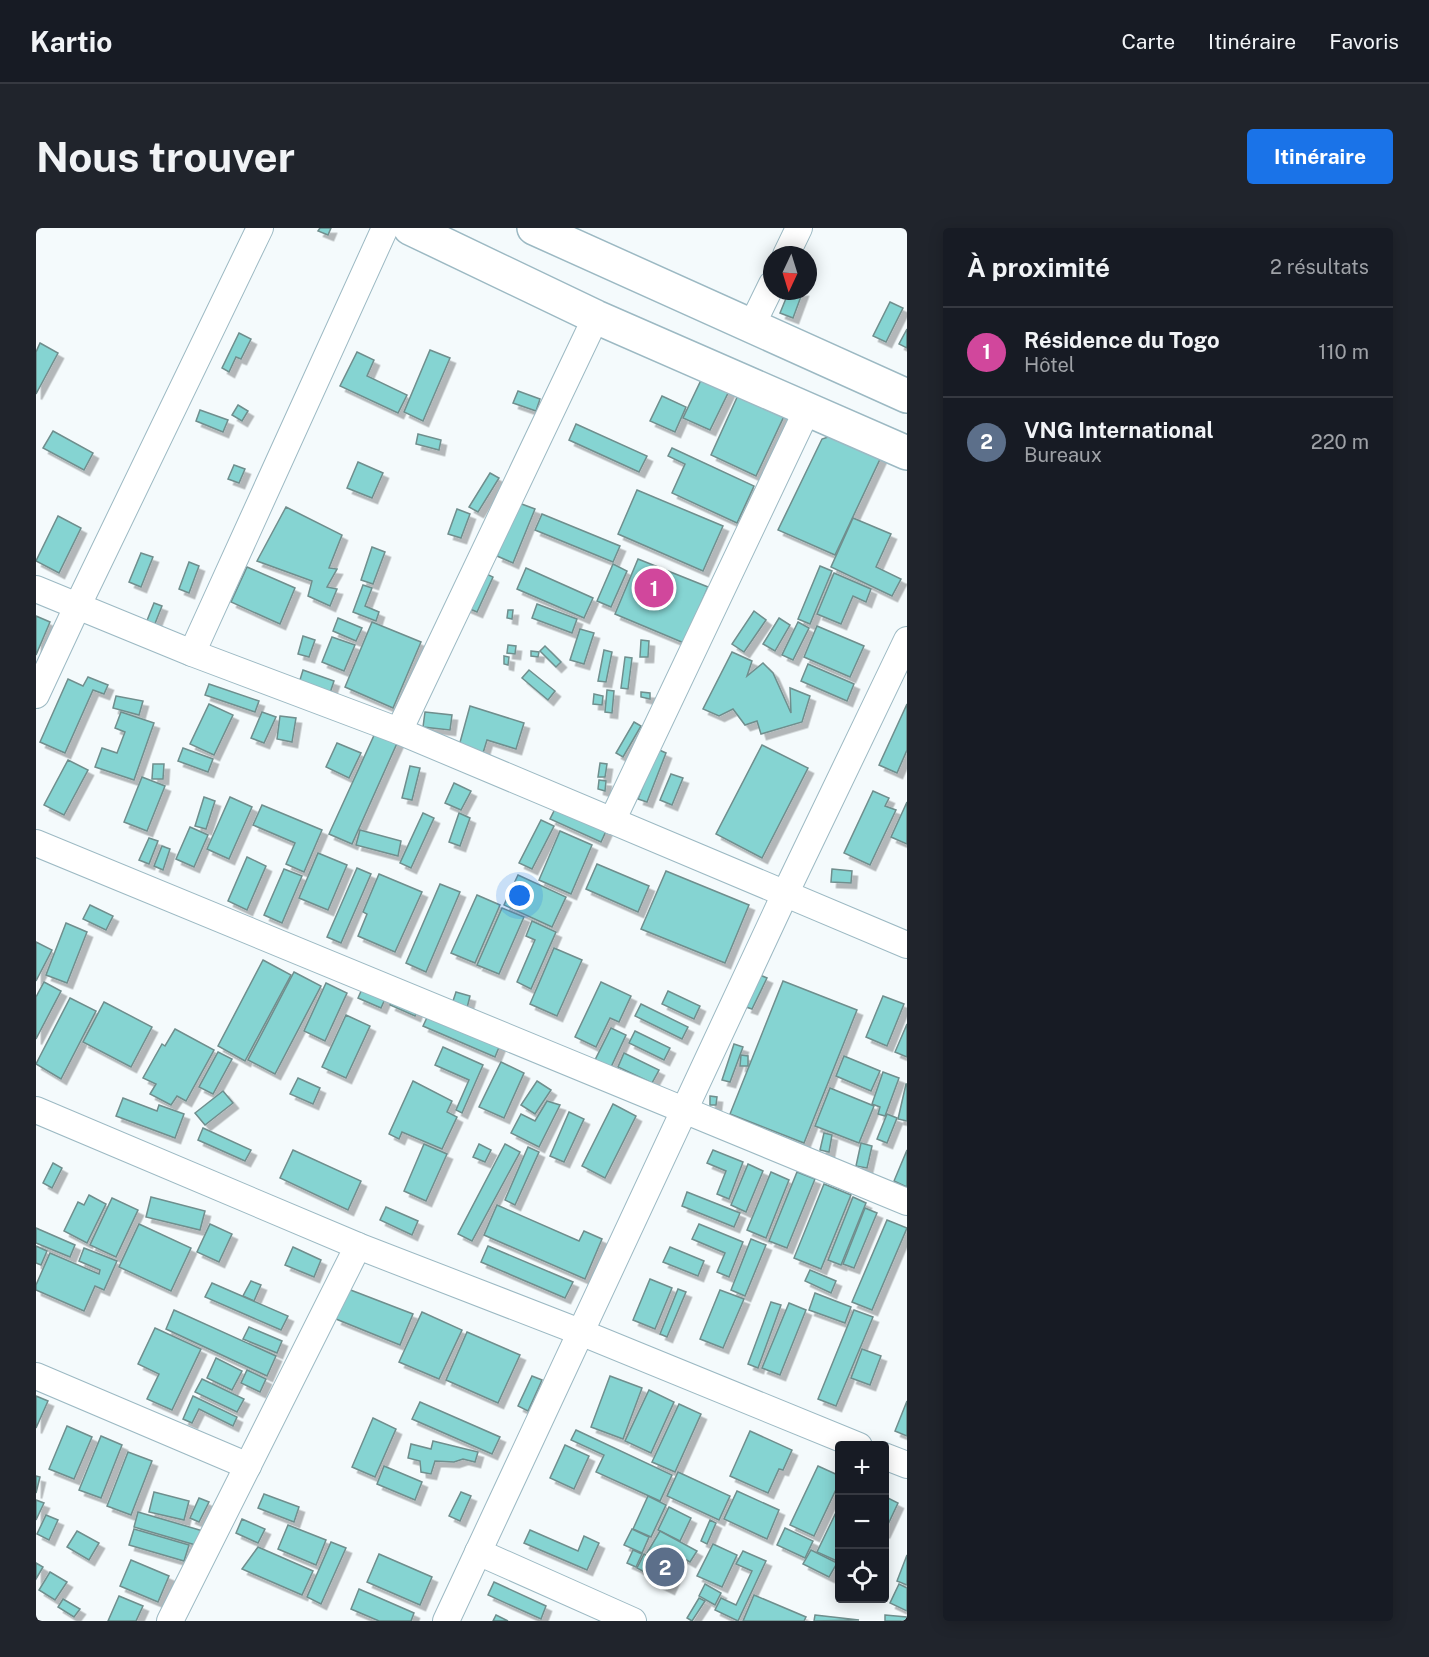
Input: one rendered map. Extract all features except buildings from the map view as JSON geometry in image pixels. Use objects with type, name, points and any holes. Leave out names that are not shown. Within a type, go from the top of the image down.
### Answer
[{"type":"main road","points":[[410,228],[596,316],[907,453]]},
{"type":"main road","points":[[534,228],[907,396]]},
{"type":"street","points":[[36,695],[260,228]]},
{"type":"street","points":[[192,653],[385,228]]},
{"type":"street","points":[[790,246],[799,228]]},
{"type":"street","points":[[751,327],[764,300]]},
{"type":"street","points":[[399,731],[596,316]]},
{"type":"street","points":[[612,821],[808,408]]},
{"type":"street","points":[[36,589],[192,653],[399,731],[907,945]]},
{"type":"street","points":[[446,1621],[785,894],[905,651]]},
{"type":"street","points":[[36,843],[907,1202]]},
{"type":"street","points":[[36,1110],[358,1246],[580,1332],[847,1441]]},
{"type":"street","points":[[171,1621],[358,1246]]},
{"type":"street","points":[[36,1376],[248,1466]]},
{"type":"street","points":[[889,1458],[907,1465]]},
{"type":"street","points":[[478,1552],[633,1621]]},
{"type":"place","name":"Résidence du Togo","points":[[654,588]]},
{"type":"place","name":"VNG International","points":[[665,1567]]}]
